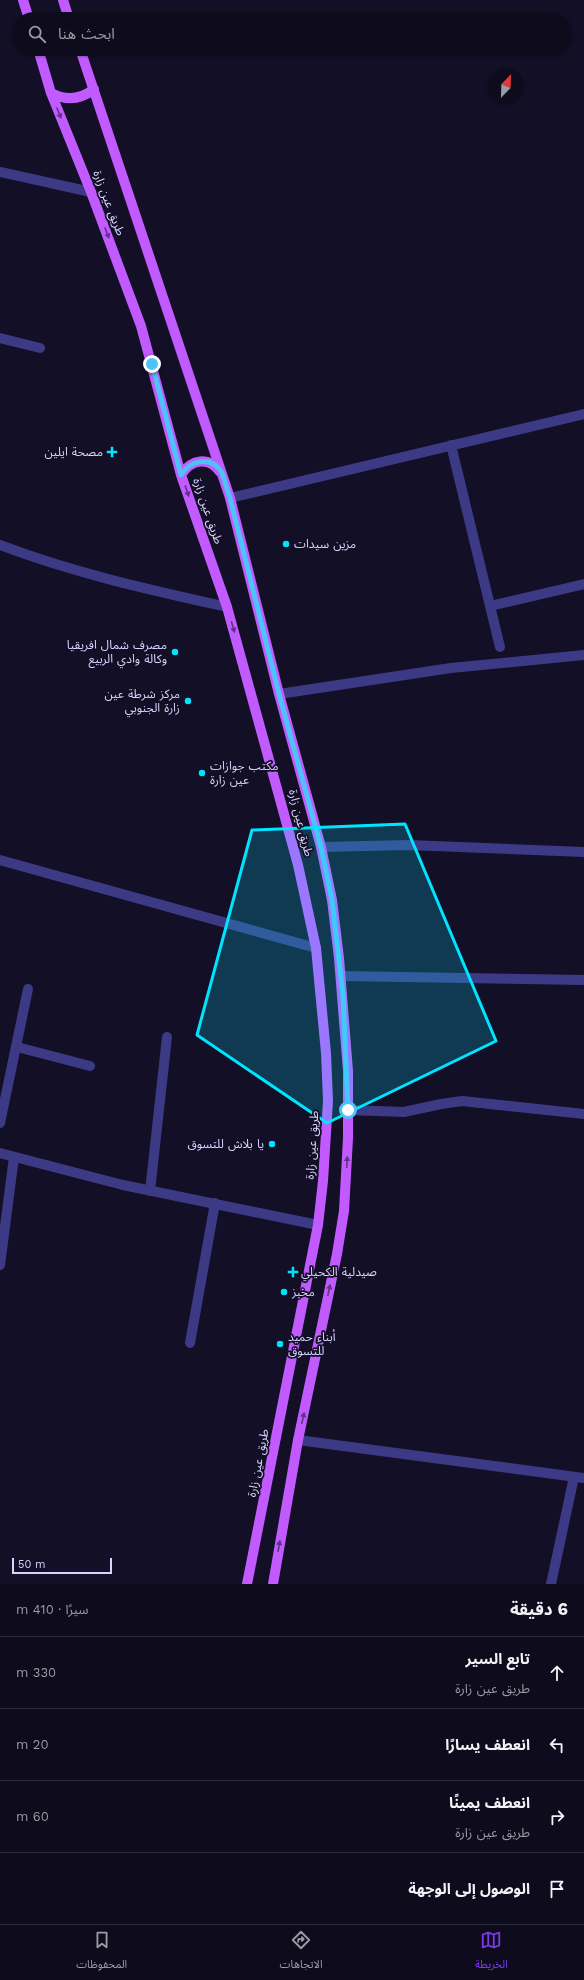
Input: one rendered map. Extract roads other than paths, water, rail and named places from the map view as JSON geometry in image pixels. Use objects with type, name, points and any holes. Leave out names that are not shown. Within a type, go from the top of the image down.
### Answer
[{"type":"main road","points":[[23,0],[27,12]]},
{"type":"main road","points":[[63,0],[67,12]]},
{"type":"main road","name":"طريق عين زارة","points":[[40,56],[51,93],[91,192],[141,326],[181,475],[227,607],[278,785],[298,865],[316,948],[324,1033],[328,1101],[323,1180],[318,1225],[247,1584]]},
{"type":"main road","name":"طريق عين زارة","points":[[82,56],[230,498],[279,694],[321,847],[332,900],[346,1033],[348,1110],[344,1211],[337,1254],[298,1440],[273,1584]]},
{"type":"main road","points":[[51,93],[65,99],[73,99],[88,94],[94,89]]},
{"type":"main road","points":[[181,475],[190,464],[204,461],[211,463],[222,473]]},
{"type":"street","points":[[0,172],[91,192]]},
{"type":"street","points":[[0,338],[40,348]]},
{"type":"street","points":[[230,498],[584,414]]},
{"type":"street","points":[[451,445],[500,647]]},
{"type":"street","points":[[0,545],[26,555],[134,586],[227,607]]},
{"type":"street","points":[[490,606],[584,584]]},
{"type":"street","points":[[279,694],[451,668],[584,655]]},
{"type":"street","points":[[321,847],[409,845],[584,852]]},
{"type":"street","points":[[0,860],[316,948]]},
{"type":"street","points":[[341,976],[584,980]]},
{"type":"street","points":[[0,1123],[28,989]]},
{"type":"street","points":[[150,1191],[167,1037]]},
{"type":"street","points":[[17,1047],[90,1066]]},
{"type":"street","points":[[348,1110],[404,1112],[462,1101],[584,1114]]},
{"type":"street","points":[[0,1153],[150,1191],[318,1225]]},
{"type":"street","points":[[0,1265],[14,1157]]},
{"type":"street","points":[[190,1343],[215,1203]]},
{"type":"street","points":[[298,1440],[579,1478],[551,1584]]},
{"type":"place","name":"مصحة ايلين","points":[[112,452]]},
{"type":"place","name":"مزين سيدات","points":[[286,544]]},
{"type":"place","name":"مصرف شمال افريقيا وكالة وادي الربيع","points":[[175,652]]},
{"type":"place","name":"مركز شرطة عين زارة الجنوبي","points":[[188,701]]},
{"type":"place","name":"مكتب جوازات عين زارة","points":[[202,773]]},
{"type":"place","name":"يا بلاش للتسوق","points":[[272,1144]]},
{"type":"place","name":"صيدلية الكحيلي","points":[[293,1272]]},
{"type":"place","name":"مخبز","points":[[284,1292]]},
{"type":"place","name":"أبناء حميد للتسوق","points":[[280,1344]]}]
